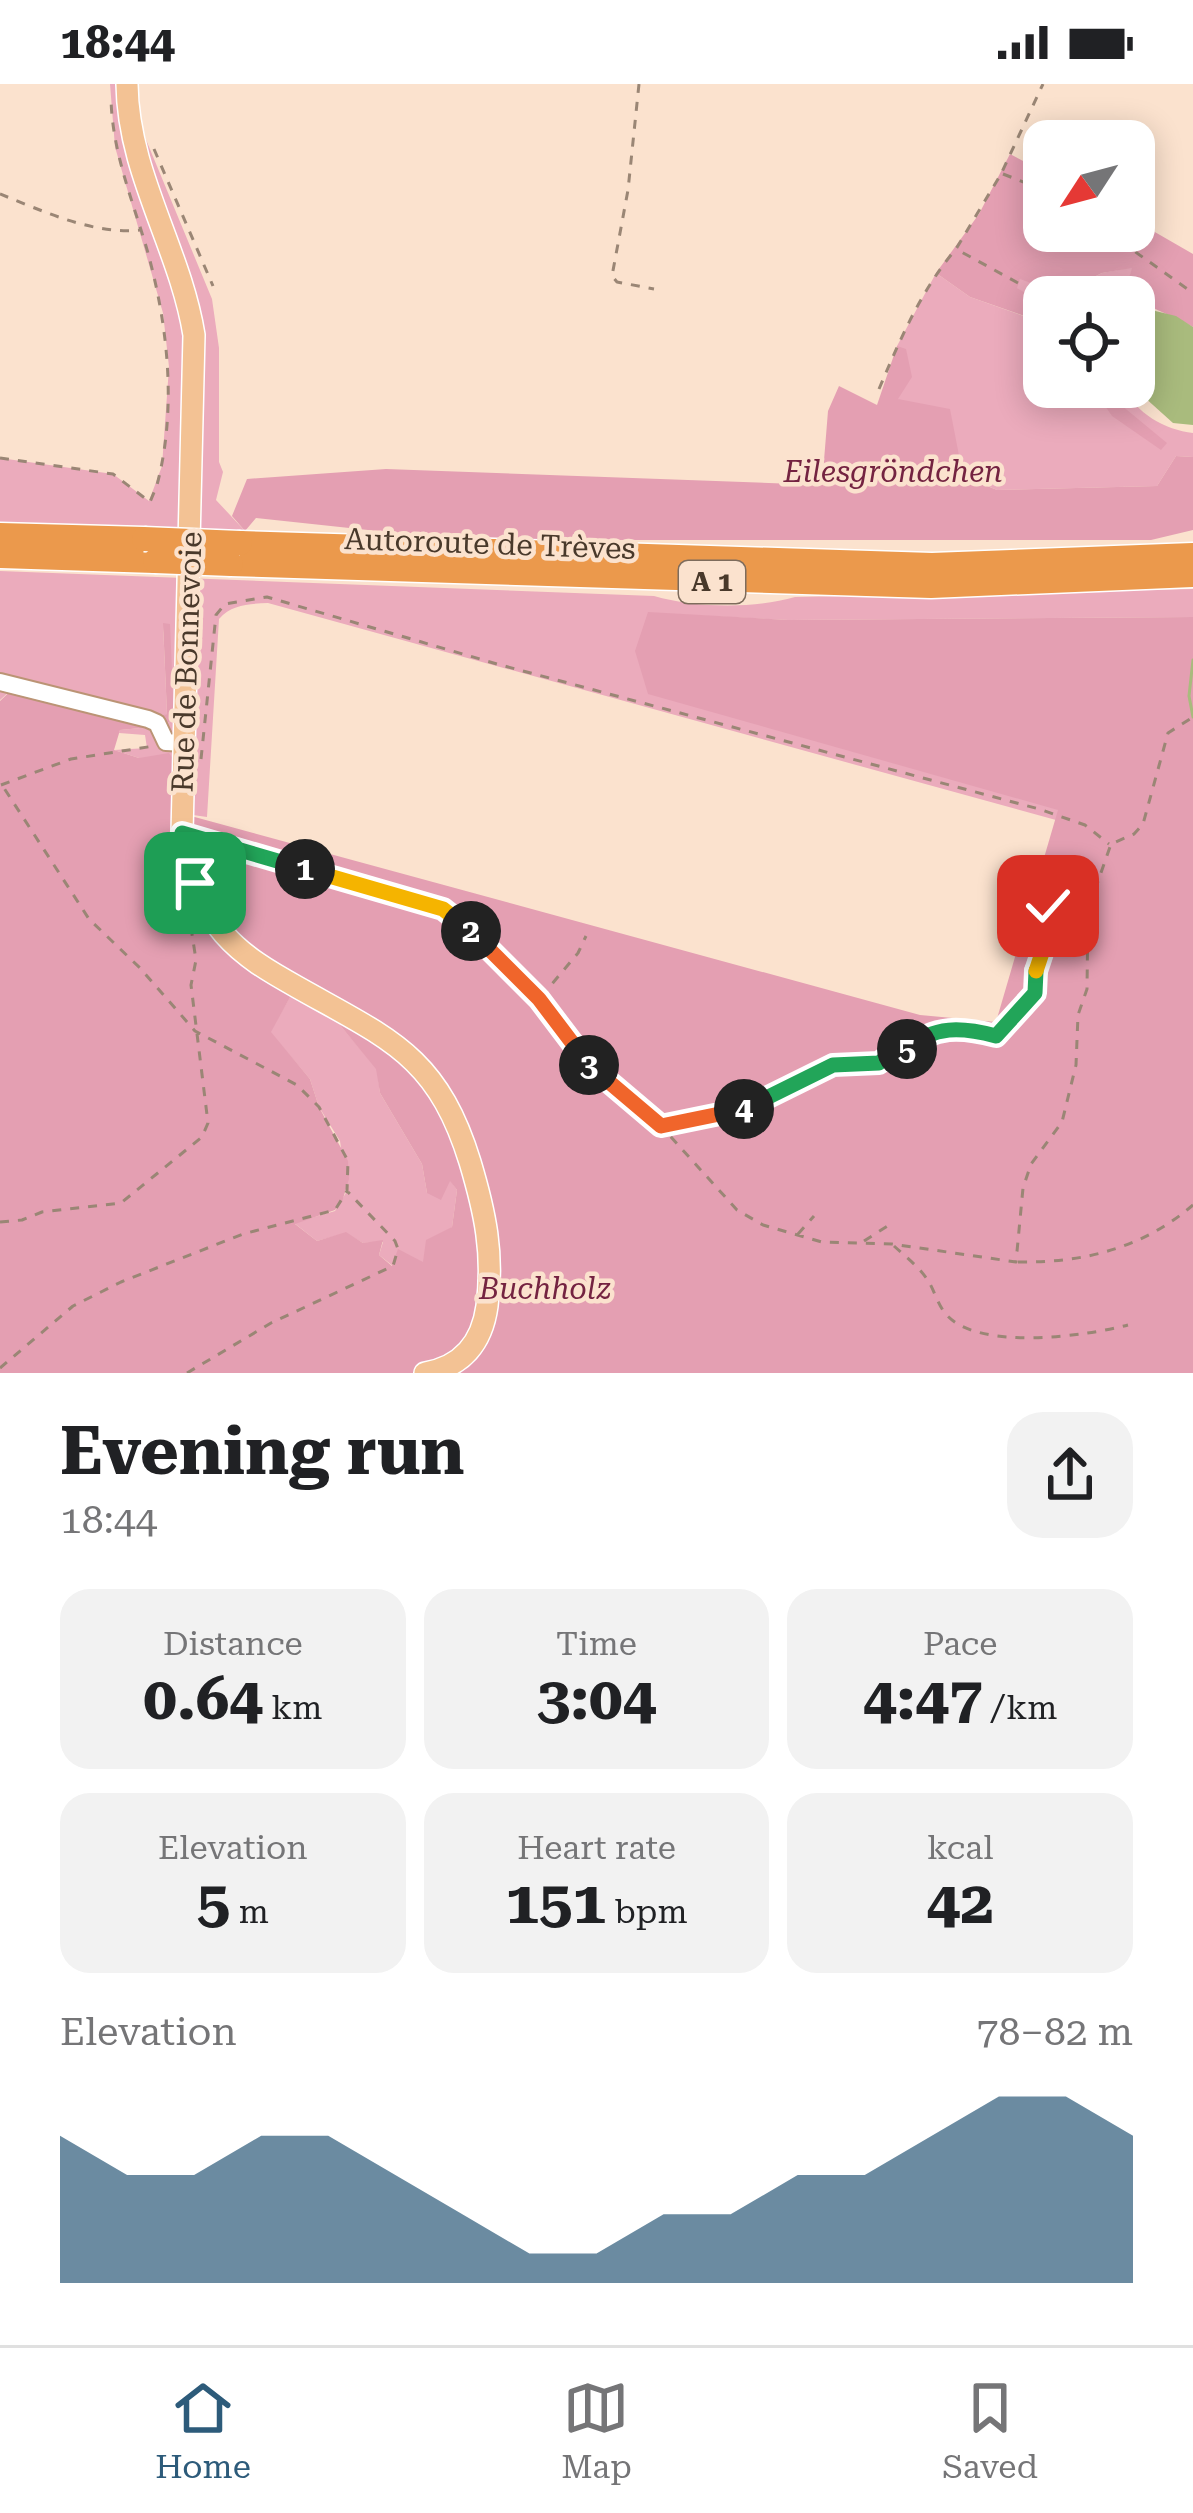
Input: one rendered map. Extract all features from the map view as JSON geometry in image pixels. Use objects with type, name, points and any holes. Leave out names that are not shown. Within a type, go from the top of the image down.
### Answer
[{"type":"highway","name":"Autoroute de Trèves","points":[[0,535],[150,550],[932,586],[1193,575]]},
{"type":"highway","name":"Autoroute de Trèves","points":[[0,556],[150,550]]},
{"type":"highway","name":"Autoroute de Trèves","points":[[236,554],[932,565],[1193,555]]},
{"type":"main road","name":"Rue de Bonnevoie","points":[[127,84],[134,145],[188,298],[194,335],[176,743],[182,833],[205,905],[240,951],[411,1056],[436,1083],[456,1117],[487,1217],[491,1249],[487,1312],[478,1340],[462,1359],[424,1373]]},
{"type":"lane","points":[[0,682],[148,719],[176,743]]},
{"type":"path","points":[[0,458],[113,473],[150,502],[162,466],[169,367],[163,313],[115,147],[110,84]]},
{"type":"path","points":[[639,84],[628,190],[612,277],[654,290]]},
{"type":"path","points":[[880,389],[905,327],[1001,174],[1042,84]]},
{"type":"path","points":[[150,138],[213,286]]},
{"type":"path","points":[[1001,174],[1023,182]]},
{"type":"path","points":[[0,194],[95,227],[140,230]]},
{"type":"path","points":[[956,249],[1018,283]]},
{"type":"path","points":[[1135,252],[1193,293]]},
{"type":"path","points":[[201,765],[216,615],[225,604],[267,597],[497,664],[1040,809],[1084,825],[1111,844]]},
{"type":"path","points":[[1016,1262],[1022,1188],[1031,1164],[1062,1122],[1076,1065],[1078,1015],[1088,989],[1091,900],[1111,844],[1134,834],[1143,824],[1168,733],[1193,717]]},
{"type":"path","points":[[0,1368],[73,1306],[180,1257],[243,1234],[335,1210],[347,1191],[348,1161],[319,1107],[296,1085],[195,1031],[89,919],[1,786],[71,759],[176,743]]},
{"type":"path","points":[[182,833],[443,909],[539,999],[593,1070],[661,1126],[737,1210],[796,1236],[1042,1262],[1079,1259],[1130,1246],[1171,1224],[1193,1205]]},
{"type":"path","points":[[661,1126],[744,1109],[833,1065],[879,1063],[894,1051],[907,1049],[926,1031],[973,1030],[996,1036],[1035,993],[1048,906],[1070,892],[1091,900]]},
{"type":"path","points":[[0,1222],[121,1203],[202,1137],[208,1123],[191,985],[196,960],[192,934],[195,918],[205,905]]},
{"type":"path","points":[[539,999],[578,953],[586,936]]},
{"type":"path","points":[[187,1373],[271,1323],[393,1267],[398,1249],[395,1240],[347,1191]]},
{"type":"path","points":[[796,1236],[814,1216]]},
{"type":"path","points":[[863,1242],[889,1225]]},
{"type":"path","points":[[892,1244],[929,1282],[946,1315],[968,1328],[1029,1339],[1085,1336],[1128,1325]]},
{"type":"shaded area","points":[[110,84],[138,84],[142,130],[212,299],[219,348],[219,462],[223,472],[216,500],[245,531],[0,522],[0,458],[113,474],[149,501],[162,466],[169,367],[163,313],[115,147]]},
{"type":"shaded area","points":[[1133,267],[1130,276],[1096,276]]},
{"type":"shaded area","points":[[936,273],[970,297],[1023,316],[1023,408],[1139,408],[1152,419],[1193,433],[1193,457],[1176,456],[1157,486],[997,490],[962,475],[898,399],[897,346]]},
{"type":"shaded area","points":[[1155,311],[1193,327],[1193,425],[1173,423],[1155,407]]},
{"type":"shaded area","points":[[0,571],[654,596],[724,606],[795,597],[1193,589],[1193,617],[789,620],[648,613],[1059,810],[1056,820],[268,603],[241,606],[219,619],[207,817],[179,813],[139,758],[114,750],[147,748],[145,735],[120,730],[162,726],[174,719],[163,624],[167,714],[161,717],[20,682],[0,700]]},
{"type":"shaded area","points":[[293,992],[339,1024],[377,1069],[380,1093],[422,1164],[427,1193],[450,1180],[457,1190],[452,1227],[424,1262],[393,1266],[379,1255],[383,1242],[363,1243],[346,1233],[317,1241],[294,1223],[335,1211],[347,1191],[340,1141],[319,1107],[310,1079],[270,1032]]},
{"type":"green space","points":[[1010,154],[1023,161],[1023,252],[1155,252],[1155,232],[1193,254],[1193,327],[1155,308],[1155,276],[1129,276],[1132,268],[1096,276],[1023,276],[1017,288],[1023,291],[1023,316],[970,297],[936,273],[979,214]]},
{"type":"green space","name":"Eilesgröndchen","points":[[897,346],[906,349],[912,377],[898,399],[950,409],[963,476],[997,490],[1157,486],[1176,456],[1193,457],[1193,530],[1151,540],[581,540],[581,535],[573,534],[571,540],[424,536],[256,518],[245,531],[232,516],[247,479],[386,469],[822,485],[828,411],[839,386],[877,405]]},
{"type":"green space","points":[[1106,408],[1125,408],[1167,443],[1161,450]]},
{"type":"green space","name":"Buchholz","points":[[648,612],[789,620],[1193,617],[1193,1373],[0,1373],[0,701],[20,682],[167,714],[163,623],[170,624],[174,719],[162,726],[120,730],[114,750],[139,758],[169,753],[177,765],[180,813],[920,1015],[996,1022],[1058,810],[648,694],[635,651]],"holes":[[[293,992],[339,1024],[376,1069],[380,1093],[422,1164],[427,1193],[441,1200],[450,1181],[457,1190],[452,1227],[426,1240],[423,1262],[398,1249],[392,1266],[379,1255],[383,1240],[363,1243],[346,1232],[317,1241],[295,1224],[335,1210],[342,1202],[348,1161],[319,1107],[310,1079],[271,1032]]]},
{"type":"waterway","points":[[1193,660],[1189,696],[1193,717]]},
{"type":"route","points":[[195,883],[182,833],[443,909],[539,999],[593,1070],[661,1126],[744,1109],[833,1065],[879,1063],[894,1051],[907,1049],[926,1031],[948,1028],[996,1036],[1035,993],[1048,906]]}]
